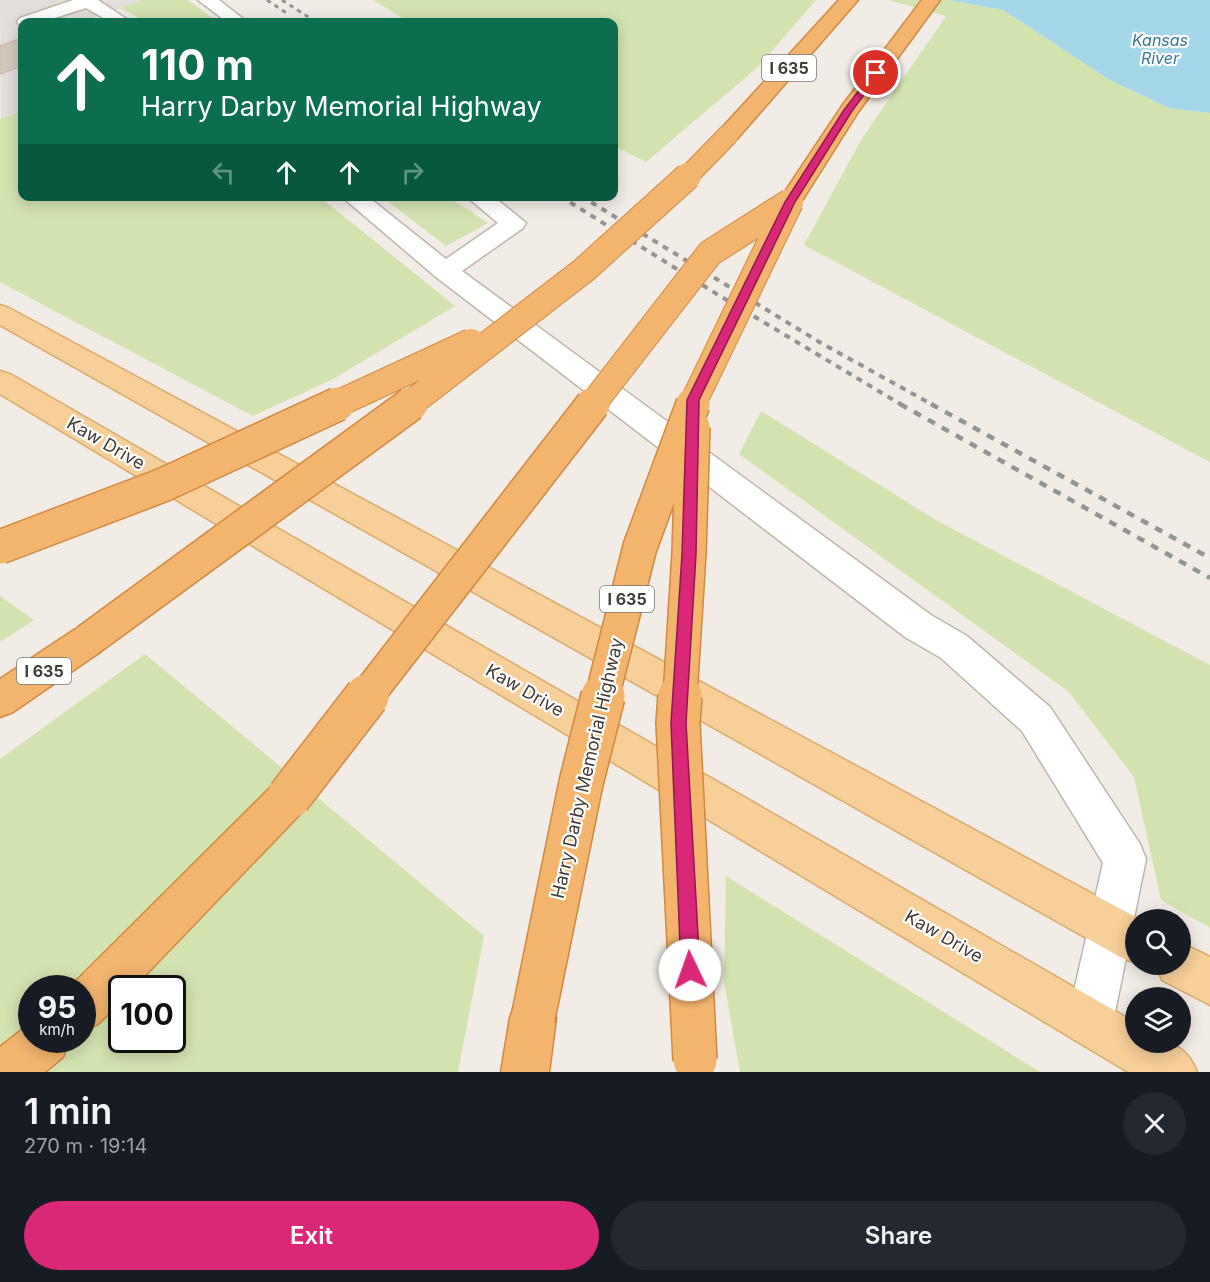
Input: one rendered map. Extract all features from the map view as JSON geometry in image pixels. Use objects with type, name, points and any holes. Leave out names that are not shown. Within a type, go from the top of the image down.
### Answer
[{"type":"highway","name":"I 635","points":[[0,700],[87,641],[343,455],[527,317],[615,244],[692,174],[849,0]]},
{"type":"highway","name":"Harry Darby Memorial Highway","points":[[525,1072],[533,1018],[581,783],[640,546],[693,400],[790,202],[849,110],[931,0]]},
{"type":"highway","points":[[96,994],[289,797],[710,254],[790,202]]},
{"type":"highway","points":[[0,547],[163,485],[527,317]]},
{"type":"highway","points":[[693,400],[689,554],[678,723],[696,1066]]},
{"type":"highway","points":[[8,1072],[31,1053]]},
{"type":"main road","points":[[0,314],[1123,934]]},
{"type":"main road","name":"Kaw Drive","points":[[0,381],[1173,1072]]},
{"type":"main road","points":[[1191,971],[1210,982]]},
{"type":"street","points":[[207,0],[232,18]]},
{"type":"street","points":[[40,18],[87,1],[115,18]]},
{"type":"street","points":[[358,201],[446,271],[918,626],[954,647],[1036,719],[1125,859],[1123,934],[1090,1022]]},
{"type":"street","points":[[446,271],[514,224],[484,201]]},
{"type":"shaded area","points":[[0,0],[143,0],[92,18],[18,18],[18,113],[1,119]]},
{"type":"green space","points":[[143,0],[188,0],[213,18],[139,18],[120,8]]},
{"type":"green space","points":[[373,0],[816,0],[758,67],[646,162],[618,148],[618,18],[402,18]]},
{"type":"green space","points":[[888,0],[949,0],[1003,10],[1110,80],[1169,108],[1210,113],[1210,462],[804,245],[861,140],[946,16]]},
{"type":"green space","points":[[18,112],[18,201],[325,201],[455,306],[333,379],[253,416],[0,282],[0,119]]},
{"type":"green space","points":[[387,201],[455,201],[488,223],[446,246]]},
{"type":"green space","points":[[761,411],[936,520],[1210,665],[1210,928],[1191,917],[1191,909],[1177,909],[1161,900],[1134,777],[1069,692],[739,454]]},
{"type":"green space","points":[[0,596],[34,620],[0,642]]},
{"type":"green space","points":[[145,654],[484,936],[458,1072],[0,1072],[0,759]]},
{"type":"green space","points":[[726,876],[1040,1072],[740,1072],[724,982]]},
{"type":"water","name":"Kansas River","points":[[949,0],[1210,0],[1210,113],[1169,108],[1110,80],[1003,10]]},
{"type":"building","points":[[18,39],[18,67],[0,74],[0,46]]},
{"type":"railway","points":[[267,0],[288,14]]},
{"type":"railway","points":[[282,0],[310,18]]},
{"type":"railway","points":[[568,201],[720,296],[902,405]]},
{"type":"railway","points":[[589,201],[821,343],[933,405]]},
{"type":"railway","points":[[900,404],[1210,578]]},
{"type":"railway","points":[[931,404],[1210,558]]},
{"type":"route","points":[[690,970],[678,723],[689,554],[693,400],[790,202],[849,110],[876,73]]}]
